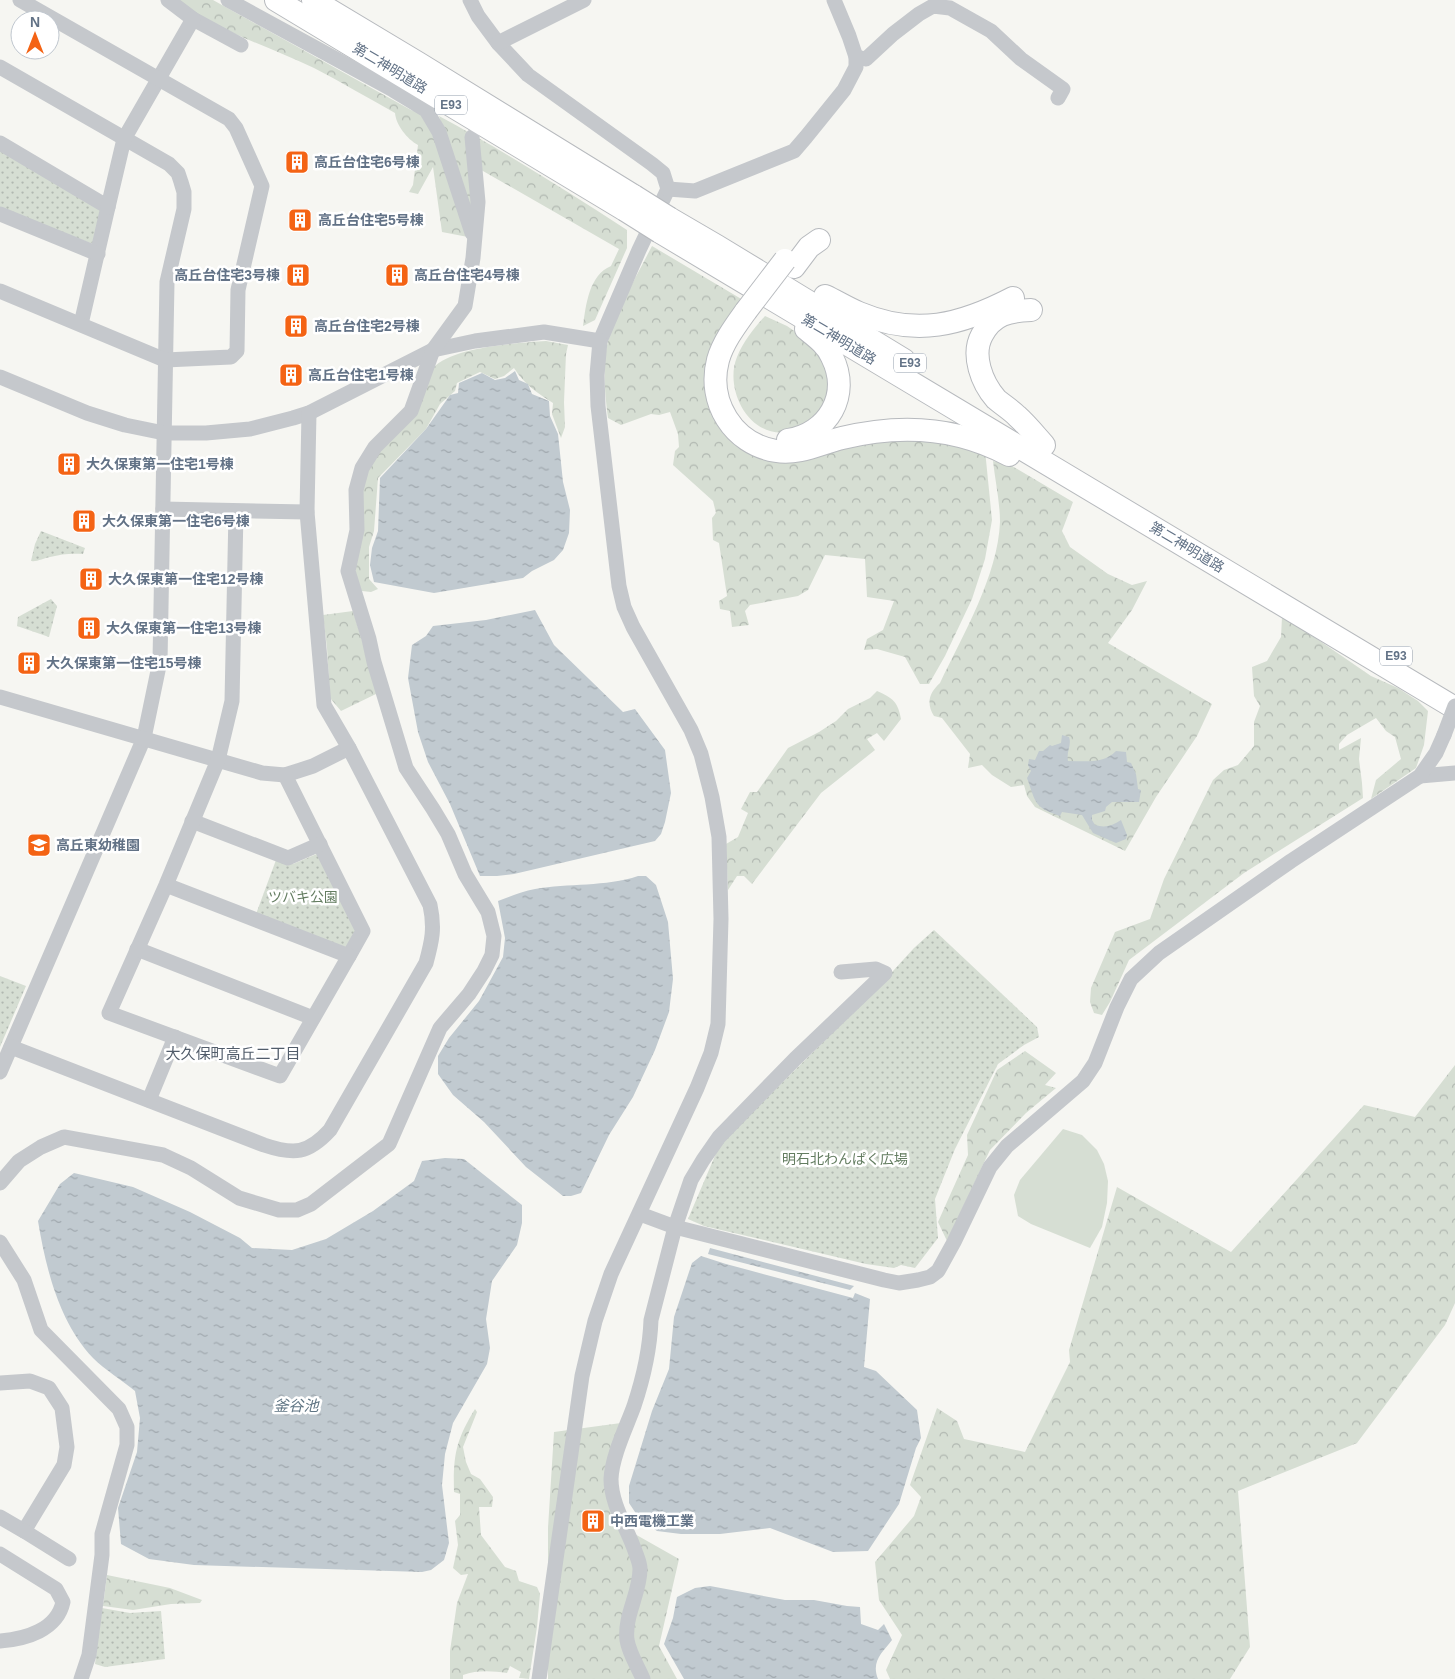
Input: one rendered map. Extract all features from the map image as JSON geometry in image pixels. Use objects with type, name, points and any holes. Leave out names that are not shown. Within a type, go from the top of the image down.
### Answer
[{"type":"highway","name":"第二神明道路","points":[[276,0],[630,203]]},
{"type":"highway","name":"第二神明道路","points":[[313,0],[418,63],[780,303],[1144,519],[1258,589],[1455,692]]},
{"type":"highway","name":"第二神明道路","points":[[665,225],[718,246],[1044,445],[1144,519],[1339,630],[1455,707]]},
{"type":"highway","points":[[780,303],[801,326],[820,340],[832,357],[838,378],[837,400],[830,415],[816,431],[800,438],[776,441],[748,430],[731,410],[725,386],[729,360],[751,314],[789,263],[809,247],[812,238]]},
{"type":"highway","points":[[718,246],[763,264],[859,313],[881,321],[901,325],[921,327],[954,322],[988,311],[1013,298]]},
{"type":"highway","points":[[1031,310],[1012,311],[996,318],[986,328],[978,343],[978,357],[986,386],[997,400],[1017,416],[1044,445]]},
{"type":"highway","points":[[751,314],[733,330],[718,359],[715,377],[720,407],[727,421],[739,434],[753,444],[776,451],[792,451],[812,448],[842,438],[880,430],[914,429],[966,437],[993,446],[1144,519]]},
{"type":"street","points":[[0,291],[164,360],[231,357],[237,351],[238,290],[262,186],[236,128],[230,119],[20,0]]},
{"type":"street","points":[[168,0],[193,19],[241,45]]},
{"type":"street","points":[[228,0],[426,110],[439,132],[474,239]]},
{"type":"street","points":[[470,0],[478,16],[498,43],[528,76],[652,164],[663,173],[668,189],[639,250],[600,342],[596,375],[619,586],[624,607],[633,628],[691,730],[701,754],[719,837],[721,919],[718,1024],[711,1053],[697,1088],[611,1274],[595,1321],[582,1376],[539,1679]]},
{"type":"street","points":[[498,43],[584,0]]},
{"type":"street","points":[[668,189],[695,191],[794,151],[844,90],[856,67],[856,58],[849,36],[834,0]]},
{"type":"street","points":[[856,58],[866,60],[893,34],[933,6],[950,8],[991,31],[1021,60],[1062,89],[1058,98]]},
{"type":"street","points":[[81,324],[124,139],[193,19]]},
{"type":"street","points":[[0,67],[169,164],[178,173],[184,192],[184,209],[167,282],[164,360],[160,661],[144,738],[0,1072]]},
{"type":"street","points":[[0,1183],[19,1161],[41,1147],[64,1137],[163,1155],[191,1168],[239,1198],[279,1210],[297,1210],[312,1204],[389,1144],[440,1028],[469,994],[492,955],[494,936],[488,912],[465,874],[448,834],[406,768],[348,571],[357,530],[356,490],[362,468],[375,447],[412,411],[433,350],[465,306],[478,202],[472,137]]},
{"type":"street","points":[[0,143],[108,207]]},
{"type":"street","points":[[0,214],[98,254]]},
{"type":"street","points":[[0,377],[87,414],[125,425],[164,433],[206,433],[250,429],[308,413],[433,350],[475,341],[544,332],[600,342]]},
{"type":"street","points":[[11,1047],[283,1151],[294,1152],[306,1149],[320,1142],[330,1130],[426,963],[432,942],[434,921],[430,905],[349,748],[324,705],[307,512],[308,413]]},
{"type":"street","points":[[163,509],[307,512]]},
{"type":"street","points":[[236,512],[232,701],[218,760],[166,885],[109,1013],[280,1076],[363,931],[286,775]]},
{"type":"street","points":[[0,698],[262,772],[286,775],[313,766],[349,748]]},
{"type":"street","points":[[640,1214],[675,1227],[884,1280],[899,1282],[930,1277],[938,1271],[954,1242],[990,1167],[1007,1146],[1083,1081],[1095,1062],[1117,1006],[1131,979],[1159,953],[1291,861],[1420,776],[1436,753],[1455,707]]},
{"type":"street","points":[[1420,776],[1455,773]]},
{"type":"street","points":[[192,821],[288,858],[320,844]]},
{"type":"street","points":[[166,885],[349,956]]},
{"type":"street","points":[[137,949],[314,1018]]},
{"type":"street","points":[[643,1679],[629,1649],[627,1640],[629,1617],[640,1580],[640,1566],[612,1491],[611,1477],[620,1440],[634,1404],[642,1376],[651,1331],[651,1320],[675,1227],[691,1180],[719,1137],[795,1059],[885,973],[876,969],[841,972]]},
{"type":"street","points":[[149,1100],[175,1037]]},
{"type":"street","points":[[0,1242],[24,1280],[41,1330],[119,1409],[126,1427],[127,1445],[102,1534],[102,1555],[89,1655],[81,1679]]},
{"type":"street","points":[[0,1383],[30,1381],[49,1388],[62,1408],[67,1448],[64,1464],[24,1531]]},
{"type":"street","points":[[0,1517],[70,1559]]},
{"type":"street","points":[[0,1554],[56,1590],[63,1602],[61,1612],[52,1624],[34,1634],[0,1641]]},
{"type":"green space","points":[[176,0],[213,0],[411,110],[421,113],[434,130],[468,237],[442,232],[433,167],[418,194],[409,192],[413,185],[418,145],[403,131],[397,122],[395,113],[314,68],[208,21]]},
{"type":"green space","points":[[439,116],[511,157],[627,230],[627,248],[595,320],[583,326],[593,283],[604,270],[611,266],[619,249],[476,167],[472,221]]},
{"type":"green space","points":[[0,149],[101,210],[93,244],[0,209]]},
{"type":"green space","points":[[652,246],[743,300],[710,366],[740,447],[846,446],[917,437],[985,450],[992,520],[985,559],[972,599],[945,656],[929,684],[920,684],[905,657],[877,649],[864,650],[867,639],[883,630],[894,601],[867,597],[865,559],[825,555],[808,590],[798,596],[750,605],[745,611],[749,625],[732,627],[730,611],[720,609],[719,601],[727,596],[719,543],[713,540],[712,518],[716,513],[713,501],[673,465],[675,451],[679,447],[678,434],[670,412],[659,415],[651,414],[621,425],[608,418],[605,369],[608,341],[622,305]]},
{"type":"green space","points":[[765,316],[787,326],[813,344],[831,376],[821,415],[787,432],[773,432],[761,427],[751,419],[742,408],[734,383],[734,369],[739,351],[749,335]]},
{"type":"green space","points":[[546,341],[568,345],[564,402],[565,427],[561,438],[552,414],[553,403],[531,388],[514,368],[504,376],[495,379],[480,372],[457,383],[455,391],[440,404],[426,429],[378,478],[374,531],[369,547],[369,579],[378,589],[371,592],[362,591],[357,584],[355,575],[360,498],[365,475],[433,368],[442,361],[469,351],[486,347]]},
{"type":"green space","points":[[993,461],[1012,466],[1073,502],[1062,531],[1070,547],[1108,574],[1132,585],[1147,581],[1132,610],[1108,643],[1212,704],[1197,736],[1156,797],[1125,851],[1035,807],[1027,796],[1024,785],[1011,787],[992,775],[982,765],[968,768],[970,754],[942,718],[934,716],[930,707],[931,694],[940,683],[969,625],[993,563],[1000,522]]},
{"type":"green space","points":[[41,531],[85,548],[83,554],[62,554],[31,561],[35,544]]},
{"type":"green space","points":[[51,599],[57,606],[49,637],[17,626],[18,617]]},
{"type":"green space","points":[[353,611],[378,693],[341,711],[330,698],[323,615]]},
{"type":"green space","points":[[1282,617],[1371,676],[1398,688],[1418,701],[1428,711],[1424,745],[1416,768],[1371,799],[1376,780],[1401,759],[1395,737],[1386,731],[1376,718],[1347,735],[1339,744],[1339,750],[1361,738],[1359,759],[1363,798],[1244,873],[1129,960],[1102,1015],[1094,1013],[1090,1002],[1091,988],[1115,932],[1150,919],[1164,879],[1213,780],[1224,770],[1238,765],[1254,746],[1254,722],[1260,706],[1254,696],[1252,667],[1267,661],[1281,637]]},
{"type":"green space","points":[[877,691],[894,701],[901,719],[884,741],[877,733],[867,739],[875,750],[821,793],[752,884],[744,876],[737,876],[728,890],[726,844],[738,837],[748,813],[741,809],[750,792],[757,792],[788,748],[819,732],[836,721],[848,709],[870,698]]},
{"type":"green space","name":"ツバキ公園","points":[[319,853],[357,929],[351,947],[343,948],[256,914],[276,860],[293,864]]},
{"type":"green space","name":"明石北わんぱく広場","points":[[934,930],[1037,1027],[1039,1037],[1024,1045],[998,1064],[955,1149],[935,1199],[938,1238],[915,1268],[901,1265],[894,1268],[866,1264],[704,1226],[688,1219],[720,1144]]},
{"type":"green space","points":[[0,976],[26,986],[0,1047]]},
{"type":"green space","points":[[1025,1051],[1056,1073],[1045,1085],[1056,1088],[1026,1113],[990,1150],[947,1241],[938,1222],[968,1155],[967,1135],[997,1070]]},
{"type":"green space","points":[[1455,1065],[1455,1303],[1445,1325],[1357,1443],[1238,1491],[1250,1647],[1230,1679],[890,1679],[886,1670],[902,1635],[879,1600],[875,1562],[914,1516],[921,1497],[910,1485],[937,1408],[957,1421],[964,1439],[1025,1452],[1070,1362],[1069,1350],[1117,1187],[1231,1252],[1364,1105],[1415,1117]]},
{"type":"green space","points":[[1063,1129],[1082,1135],[1097,1150],[1104,1164],[1108,1181],[1107,1203],[1102,1227],[1090,1248],[1031,1224],[1018,1216],[1014,1195],[1020,1180]]},
{"type":"green space","points":[[475,1409],[477,1412],[463,1447],[466,1462],[471,1474],[480,1479],[493,1497],[492,1507],[479,1507],[481,1535],[505,1567],[516,1571],[519,1581],[537,1587],[540,1594],[529,1679],[519,1678],[521,1672],[510,1666],[507,1673],[490,1671],[468,1673],[463,1675],[463,1679],[450,1679],[450,1651],[457,1603],[468,1574],[461,1575],[453,1568],[458,1545],[455,1521],[460,1515],[460,1494],[454,1492],[454,1468],[460,1439]]},
{"type":"green space","points":[[621,1423],[612,1492],[633,1533],[679,1559],[659,1646],[677,1679],[548,1679],[548,1528],[554,1432]]},
{"type":"green space","points":[[107,1575],[170,1588],[202,1600],[200,1603],[171,1604],[133,1610],[103,1606]]},
{"type":"green space","points":[[102,1608],[130,1613],[161,1611],[165,1659],[105,1667],[95,1664]]},
{"type":"water","points":[[515,371],[519,380],[528,384],[532,394],[549,401],[550,416],[558,434],[563,482],[570,510],[569,533],[563,550],[554,560],[532,571],[523,578],[434,593],[374,582],[370,565],[372,548],[378,531],[380,478],[426,429],[450,395],[458,393],[459,383],[482,373],[495,380],[505,378]]},
{"type":"water","points":[[535,610],[554,645],[623,712],[635,709],[665,750],[671,793],[661,834],[655,841],[514,874],[480,876],[450,804],[428,762],[418,732],[408,678],[412,645],[426,636],[433,626],[486,620]]},
{"type":"water","points":[[1062,735],[1069,737],[1070,740],[1068,761],[1094,761],[1106,758],[1116,751],[1126,752],[1127,762],[1131,763],[1136,774],[1138,789],[1141,790],[1139,802],[1112,802],[1106,807],[1105,811],[1092,815],[1092,820],[1095,825],[1105,826],[1121,820],[1127,835],[1126,839],[1116,843],[1093,833],[1082,815],[1062,812],[1060,816],[1045,810],[1037,803],[1027,778],[1031,771],[1028,765],[1029,759],[1035,760],[1039,751],[1043,751],[1050,745],[1061,743]]},
{"type":"water","points":[[646,876],[656,885],[668,922],[673,979],[669,1012],[655,1050],[633,1097],[609,1135],[581,1193],[563,1196],[526,1167],[484,1122],[453,1095],[438,1074],[438,1056],[449,1038],[479,1001],[503,957],[505,938],[498,901],[535,889],[613,882]]},
{"type":"water","name":"釜谷池","points":[[445,1158],[464,1159],[522,1205],[522,1223],[517,1245],[492,1281],[486,1319],[490,1348],[487,1364],[453,1423],[445,1454],[442,1485],[449,1543],[444,1560],[431,1570],[422,1572],[194,1565],[149,1559],[121,1544],[118,1508],[137,1452],[140,1418],[135,1391],[93,1358],[81,1344],[71,1328],[56,1294],[45,1258],[38,1221],[60,1184],[74,1173],[133,1187],[190,1212],[240,1238],[252,1248],[292,1250],[326,1239],[373,1211],[414,1181],[422,1161]]},
{"type":"water","points":[[710,1248],[854,1286],[850,1290],[708,1254]]},
{"type":"water","points":[[701,1256],[853,1298],[855,1293],[870,1299],[864,1367],[876,1371],[917,1410],[921,1438],[916,1448],[899,1504],[868,1551],[833,1552],[770,1528],[720,1534],[681,1534],[657,1531],[639,1518],[629,1503],[629,1486],[652,1411],[669,1369],[674,1317],[692,1263]]},
{"type":"water","points":[[710,1586],[785,1600],[814,1600],[860,1607],[861,1624],[878,1630],[884,1624],[892,1640],[881,1653],[877,1662],[876,1673],[878,1679],[684,1679],[664,1644],[673,1618],[677,1597],[695,1588]]},
{"type":"place","name":"高丘台住宅6号棟","points":[[297,162]]},
{"type":"place","name":"高丘台住宅5号棟","points":[[300,220]]},
{"type":"place","name":"高丘台住宅3号棟","points":[[298,275]]},
{"type":"place","name":"高丘台住宅4号棟","points":[[397,275]]},
{"type":"place","name":"高丘台住宅2号棟","points":[[296,326]]},
{"type":"place","name":"高丘台住宅1号棟","points":[[291,375]]},
{"type":"place","name":"大久保東第一住宅1号棟","points":[[69,464]]},
{"type":"place","name":"大久保東第一住宅6号棟","points":[[84,521]]},
{"type":"place","name":"大久保東第一住宅12号棟","points":[[91,579]]},
{"type":"place","name":"大久保東第一住宅13号棟","points":[[89,628]]},
{"type":"place","name":"大久保東第一住宅15号棟","points":[[29,663]]},
{"type":"place","name":"高丘東幼稚園","points":[[39,845]]},
{"type":"place","name":"中西電機工業","points":[[593,1521]]},
{"type":"district","name":"大久保町高丘二丁目","points":[[233,1054]]}]
